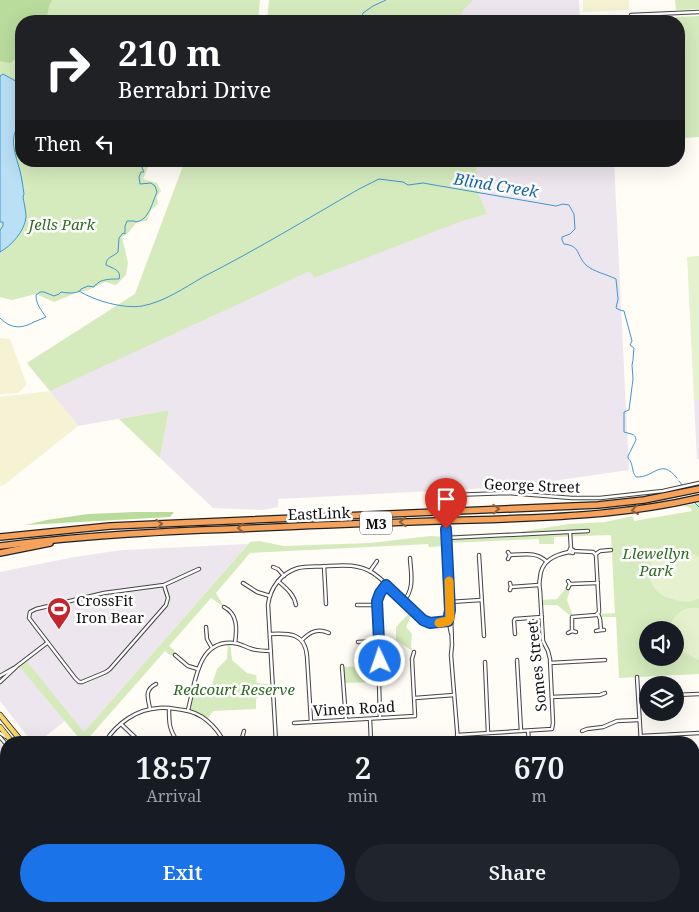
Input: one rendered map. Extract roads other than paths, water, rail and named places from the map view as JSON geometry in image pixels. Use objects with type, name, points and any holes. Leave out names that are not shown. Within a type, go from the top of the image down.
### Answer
[{"type":"highway","name":"EastLink","points":[[0,535],[110,526],[580,506],[624,502],[697,487]]},
{"type":"highway","name":"EastLink","points":[[0,546],[69,538],[200,530],[585,515],[645,509],[699,498]]},
{"type":"highway","points":[[0,553],[69,538]]},
{"type":"main road","points":[[0,715],[17,736]]},
{"type":"street","points":[[631,15],[699,12]]},
{"type":"street","name":"George Street","points":[[457,734],[453,655],[449,622],[451,617],[446,538],[446,498],[450,495],[508,493],[590,498],[675,491]]},
{"type":"street","points":[[446,538],[588,531]]},
{"type":"street","points":[[570,532],[571,551]]},
{"type":"street","points":[[596,554],[600,551],[611,550]]},
{"type":"street","points":[[509,555],[536,554],[546,561],[558,554],[571,551],[593,552],[596,554]]},
{"type":"street","points":[[596,554],[598,614],[602,630],[596,631]]},
{"type":"street","points":[[479,555],[484,636]]},
{"type":"street","points":[[403,602],[411,588],[410,558]]},
{"type":"street","points":[[370,571],[377,561]]},
{"type":"street","name":"Somes Street","points":[[457,734],[552,729],[550,663],[543,641],[539,586],[541,572],[546,561]]},
{"type":"street","points":[[276,736],[268,605],[270,596],[278,581],[284,576],[297,568],[324,566],[352,566],[370,571],[423,620],[429,623],[449,622]]},
{"type":"street","points":[[324,566],[326,604]]},
{"type":"street","points":[[273,567],[278,569],[284,576]]},
{"type":"street","points":[[164,585],[168,598],[166,605],[110,669],[84,682],[79,682],[30,620],[28,614],[36,609],[104,593],[164,585],[199,569]]},
{"type":"street","points":[[278,581],[290,591],[295,599],[296,606]]},
{"type":"street","points":[[568,581],[569,586],[598,583]]},
{"type":"street","points":[[243,583],[258,592],[270,596]]},
{"type":"street","points":[[380,718],[377,604],[380,593],[386,585]]},
{"type":"street","points":[[510,587],[539,586]]},
{"type":"street","points":[[450,602],[481,600]]},
{"type":"street","points":[[357,605],[377,604]]},
{"type":"street","points":[[224,607],[230,611],[235,620],[235,643]]},
{"type":"street","points":[[568,633],[574,631],[573,616],[598,614]]},
{"type":"street","points":[[515,635],[515,619],[542,617]]},
{"type":"street","points":[[206,627],[206,638],[212,648]]},
{"type":"street","points":[[302,640],[313,632],[321,630],[329,633]]},
{"type":"street","points":[[270,634],[290,634],[302,640],[306,647],[311,722]]},
{"type":"street","points":[[358,642],[379,641]]},
{"type":"street","points":[[0,682],[47,642]]},
{"type":"street","points":[[188,710],[198,669],[203,657],[212,648],[235,643],[256,650],[271,651]]},
{"type":"street","points":[[414,652],[412,659],[415,698],[454,695]]},
{"type":"street","points":[[175,655],[189,667],[198,669]]},
{"type":"street","points":[[517,660],[520,731]]},
{"type":"street","points":[[550,663],[605,660]]},
{"type":"street","points":[[485,662],[488,733]]},
{"type":"street","points":[[0,676],[17,666]]},
{"type":"street","points":[[342,666],[346,720]]},
{"type":"street","points":[[582,731],[587,728],[603,727],[617,721],[639,720],[637,677]]},
{"type":"street","points":[[150,709],[148,693],[150,688],[156,684]]},
{"type":"street","points":[[552,697],[600,695],[605,693]]},
{"type":"street","points":[[684,695],[699,694]]},
{"type":"street","name":"Vinen Road","points":[[294,723],[415,716],[415,698]]},
{"type":"street","points":[[169,708],[169,727],[174,736]]},
{"type":"street","points":[[109,736],[121,724],[138,713],[150,709],[169,708],[188,710],[210,722],[221,736]]},
{"type":"street","points":[[370,719],[371,736]]},
{"type":"street","points":[[639,721],[640,736],[699,733]]},
{"type":"street","points":[[121,724],[134,736]]},
{"type":"street","points":[[243,736],[244,731]]},
{"type":"street","points":[[528,731],[528,736]]},
{"type":"water","points":[[3,74],[15,81],[15,132],[13,140],[15,167],[19,167],[20,171],[26,217],[23,228],[17,238],[0,252],[0,230],[3,222],[0,222],[0,76]]},
{"type":"waterway","points":[[362,15],[373,6],[386,0]]},
{"type":"waterway","points":[[0,318],[12,326],[25,326],[46,317],[37,301],[36,295],[40,292],[54,296],[61,292],[75,293],[88,286],[94,287],[104,280],[119,279],[118,271],[106,265],[107,260],[118,252],[119,238],[123,233],[125,234],[127,221],[136,222],[144,218],[150,210],[157,192],[155,186],[151,183],[140,184],[139,177],[141,172],[144,172],[142,167]]},
{"type":"waterway","name":"Blind Creek","points":[[79,291],[101,301],[118,305],[135,307],[150,304],[174,294],[379,179],[403,182],[408,185],[423,183],[556,206],[569,205],[574,214],[575,229],[570,234],[562,237],[562,240],[564,244],[576,249],[586,265],[616,279],[618,299],[616,308],[624,311],[632,341],[630,345],[634,348],[629,410],[624,412],[624,432],[634,435],[636,438],[628,456],[633,472],[636,477],[666,469],[677,478]]},
{"type":"waterway","name":"Blind Creek","points":[[679,481],[685,489]]},
{"type":"waterway","name":"Blind Creek","points":[[693,501],[699,507]]},
{"type":"place","name":"CrossFit Iron Bear","points":[[59,630]]},
{"type":"park label","name":"Jells Park","points":[[62,224]]},
{"type":"park label","name":"Llewellyn Park","points":[[656,562]]},
{"type":"park label","name":"Redcourt Reserve","points":[[234,689]]}]
